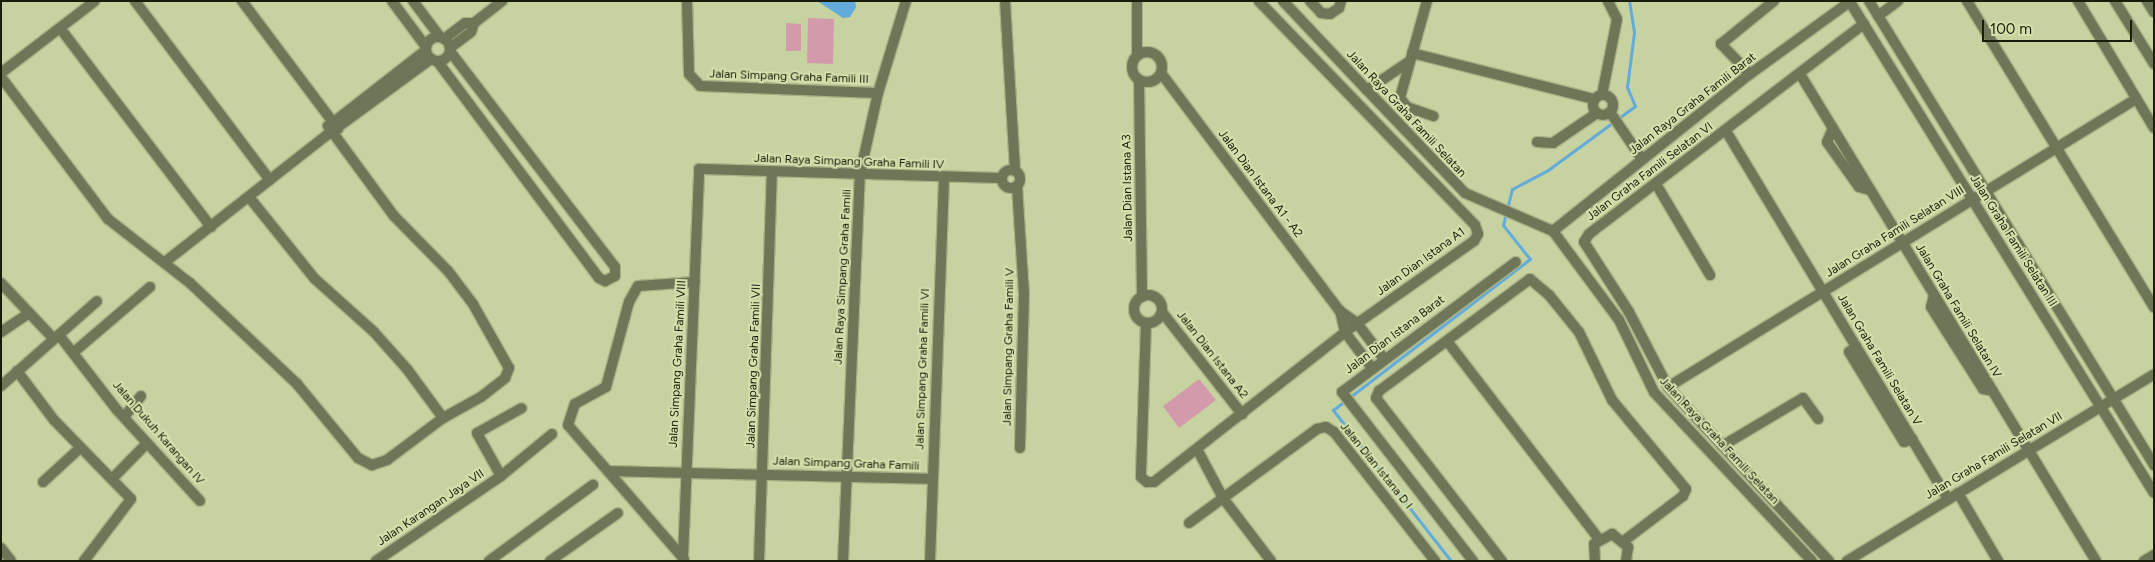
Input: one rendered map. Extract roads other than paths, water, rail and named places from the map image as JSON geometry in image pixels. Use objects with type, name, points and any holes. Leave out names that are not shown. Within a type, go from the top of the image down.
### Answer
[{"type":"street","points":[[1,73],[96,1]]},
{"type":"street","points":[[135,1],[270,180]]},
{"type":"street","points":[[1,77],[108,219],[165,262],[297,384],[364,463],[372,465],[387,460],[443,418],[502,382],[508,374],[508,363],[473,304],[448,271],[394,216],[242,1]]},
{"type":"street","points":[[392,1],[430,55],[599,278],[605,281],[615,276],[615,267],[413,1]]},
{"type":"street","points":[[165,262],[332,129],[430,55],[450,50],[471,32],[474,24],[502,1]]},
{"type":"street","name":"Jalan Simpang Graha Famili III","points":[[688,1],[689,74],[700,86],[878,93]]},
{"type":"street","name":"Jalan Raya Simpang Graha Famili","points":[[844,561],[846,475],[860,174],[878,93],[906,1]]},
{"type":"street","points":[[1005,1],[1015,170],[1020,179],[1017,186],[1007,187],[1002,178],[1009,170],[1015,170]]},
{"type":"street","points":[[1137,1],[1137,55],[1132,71],[1139,80],[1154,80],[1161,73],[1156,55],[1137,55]]},
{"type":"street","name":"Jalan Dian Istana A1","points":[[1146,323],[1141,477],[1146,482],[1154,482],[1345,332],[1474,241],[1478,234],[1475,224],[1259,1]]},
{"type":"street","name":"Jalan Raya Graha Famili Selatan","points":[[1283,1],[1456,186],[1494,208],[1553,231],[1619,320],[1654,392],[1812,561]]},
{"type":"street","points":[[1310,1],[1326,14],[1335,12],[1341,1]]},
{"type":"street","points":[[1427,1],[1401,101],[1433,116]]},
{"type":"street","points":[[1597,113],[1598,97],[1616,32],[1615,11],[1608,1]]},
{"type":"street","points":[[1750,74],[1721,44],[1774,1]]},
{"type":"street","name":"Jalan Graha Famili Selatan III","points":[[1869,1],[2154,465]]},
{"type":"street","points":[[1878,16],[1898,1]]},
{"type":"street","points":[[1967,1],[2154,307]]},
{"type":"street","points":[[2078,1],[2154,128]]},
{"type":"street","points":[[2115,1],[2154,64]]},
{"type":"street","points":[[2147,1],[2154,12]]},
{"type":"street","name":"Jalan Raya Graha Famili Barat","points":[[1553,231],[1750,74],[1851,2]]},
{"type":"street","name":"Jalan Graha Famili Selatan III","points":[[1851,2],[2154,493]]},
{"type":"street","points":[[430,55],[431,39],[442,38],[465,24],[474,24]]},
{"type":"street","name":"Jalan Graha Famili Selatan VI","points":[[1829,561],[1668,386],[1629,312],[1584,245],[1589,234],[1864,24]]},
{"type":"street","points":[[60,28],[211,227]]},
{"type":"street","points":[[1367,90],[1411,57],[1610,98],[1611,113],[1642,159]]},
{"type":"street","name":"Jalan Dian Istana A1 - A2","points":[[1161,73],[1340,311],[1357,323],[1384,359]]},
{"type":"street","name":"Jalan Graha Famili Selatan IV","points":[[1800,74],[2096,561]]},
{"type":"street","name":"Jalan Dian Istana A3","points":[[1139,80],[1142,297]]},
{"type":"street","name":"Jalan Graha Famili Selatan VIII","points":[[1668,386],[2136,99]]},
{"type":"street","points":[[1536,142],[1553,143],[1597,113],[1611,113]]},
{"type":"street","name":"Jalan Graha Famili Selatan V","points":[[1726,131],[1948,499]]},
{"type":"street","name":"Jalan Raya Simpang Graha Famili IV","points":[[697,171],[1002,178]]},
{"type":"street","name":"Jalan Simpang Graha Famili VIII","points":[[684,559],[695,282],[697,171]]},
{"type":"street","name":"Jalan Simpang Graha Famili VII","points":[[759,561],[772,173]]},
{"type":"street","name":"Jalan Simpang Graha Famili VI","points":[[930,561],[931,479],[944,178]]},
{"type":"street","points":[[1656,184],[1710,275]]},
{"type":"street","name":"Jalan Simpang Graha Famili V","points":[[1017,186],[1024,293],[1020,448]]},
{"type":"street","points":[[249,196],[315,279],[374,332],[407,369],[443,418]]},
{"type":"street","name":"Jalan Dian Istana Barat","points":[[1473,561],[1342,392],[1516,262]]},
{"type":"street","points":[[1502,561],[1376,398],[1379,391],[1527,280],[1533,280],[1549,295],[1579,332],[1612,400],[1686,489],[1683,496],[1624,540]]},
{"type":"street","points":[[684,559],[611,471],[570,430],[568,421],[573,407],[606,387],[629,302],[638,286],[695,282]]},
{"type":"street","name":"Jalan Dukuh Karangan IV","points":[[1,283],[28,314],[74,352],[124,417],[200,502]]},
{"type":"street","points":[[74,352],[150,287]]},
{"type":"street","points":[[1142,297],[1157,298],[1162,312],[1156,321],[1146,323],[1134,311],[1142,297]]},
{"type":"street","points":[[1,386],[97,301]]},
{"type":"street","name":"Jalan Dian Istana A1 - A2","points":[[1340,311],[1345,332],[1372,368]]},
{"type":"street","name":"Jalan Dian Istana A2","points":[[1162,312],[1242,414]]},
{"type":"street","points":[[1,332],[28,314]]},
{"type":"street","points":[[1447,341],[1598,538]]},
{"type":"street","points":[[17,371],[80,448],[131,497],[128,506],[84,561]]},
{"type":"street","name":"Jalan Graha Famili Selatan VII","points":[[1847,561],[2154,374]]},
{"type":"street","points":[[124,417],[141,396]]},
{"type":"street","points":[[1722,446],[1803,398],[1818,419]]},
{"type":"street","name":"Jalan Karangan Jaya VII","points":[[501,476],[477,433],[522,408]]},
{"type":"street","name":"Jalan Dian Istana D I","points":[[1189,523],[1317,429],[1326,427],[1334,432],[1435,561]]},
{"type":"street","name":"Jalan Karangan Jaya VII","points":[[379,560],[501,476],[552,434]]},
{"type":"street","points":[[112,479],[147,443]]},
{"type":"street","points":[[43,482],[80,448]]},
{"type":"street","points":[[1197,449],[1222,498],[1271,561]]},
{"type":"street","name":"Jalan Simpang Graha Famili","points":[[611,471],[846,475],[931,479]]},
{"type":"street","points":[[489,561],[593,485]]},
{"type":"street","points":[[1958,493],[1998,561]]},
{"type":"street","points":[[550,561],[618,512]]},
{"type":"street","points":[[1595,561],[1592,550],[1598,538],[1612,534],[1624,540]]},
{"type":"street","points":[[1624,540],[1626,561]]},
{"type":"street","points":[[1,548],[11,561]]},
{"type":"street","points":[[2144,561],[2154,555]]},
{"type":"water","points":[[817,1],[855,1],[856,7],[850,17],[843,18]]},
{"type":"waterway","points":[[1451,561],[1333,410],[1530,259],[1503,225],[1512,189],[1548,170],[1635,106],[1627,87],[1634,32],[1629,1]]}]
